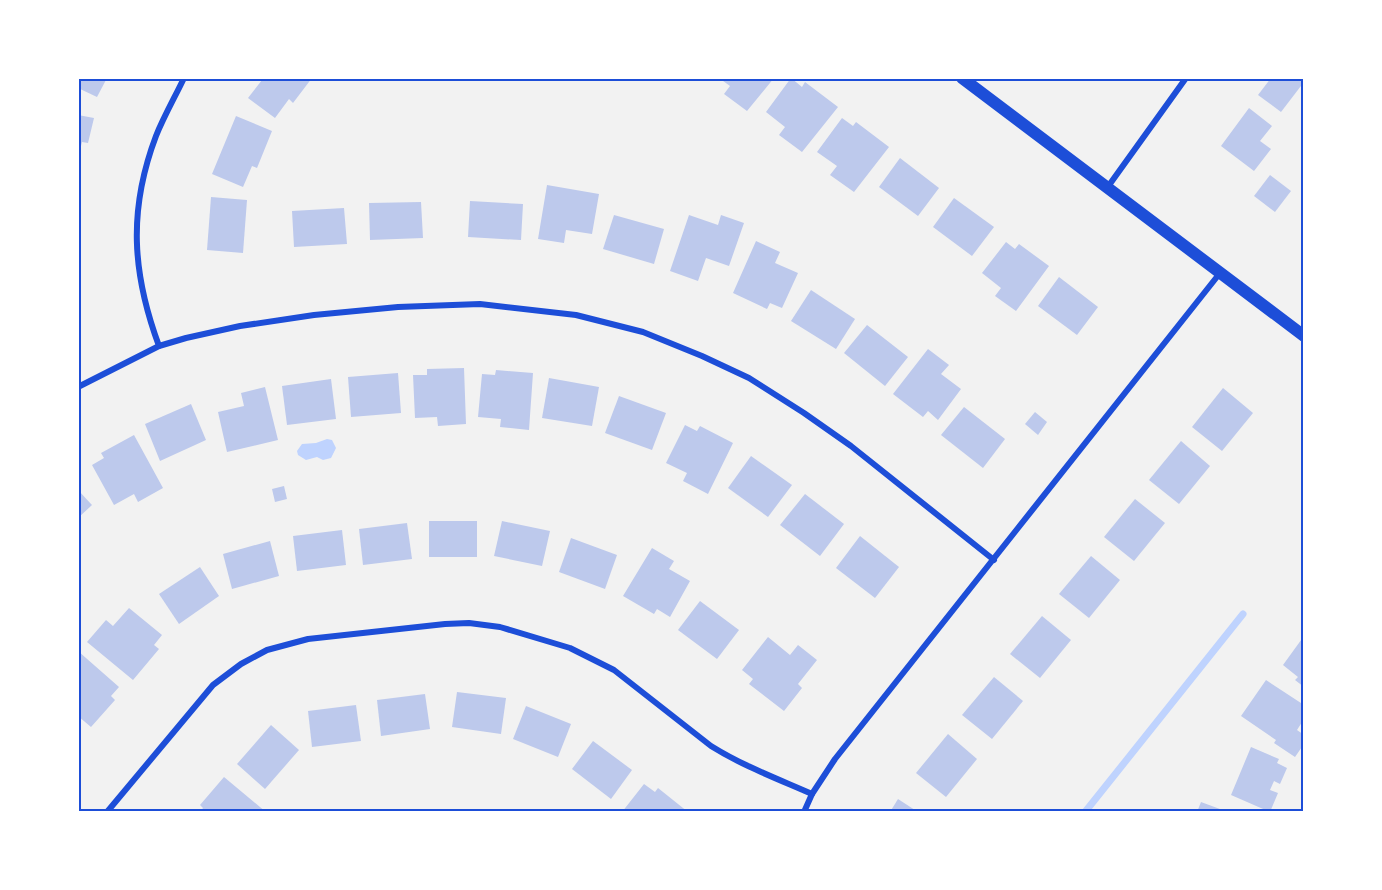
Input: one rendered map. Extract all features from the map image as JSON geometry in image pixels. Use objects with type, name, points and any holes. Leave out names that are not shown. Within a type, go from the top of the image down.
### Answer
[{"type":"main road","points":[[962,78],[1304,336]]},
{"type":"street","points":[[159,346],[140,282],[136,230],[146,165],[157,134],[184,78]]},
{"type":"street","points":[[1107,188],[1186,78]]},
{"type":"street","points":[[804,812],[812,794],[835,759],[1220,273]]},
{"type":"street","points":[[78,387],[159,346],[240,326],[314,315],[399,307],[468,304],[576,315],[643,332],[749,378],[851,446],[994,560]]},
{"type":"street","points":[[106,812],[213,685],[241,664],[267,650],[308,639],[453,624],[500,627],[570,648],[593,658],[614,670],[725,755],[812,794]]},
{"type":"water","points":[[332,440],[336,448],[331,458],[323,460],[317,457],[306,460],[298,455],[297,451],[302,444]]},
{"type":"building","points":[[78,78],[107,78],[97,97],[78,88]]},
{"type":"building","points":[[259,78],[312,78],[293,103],[289,99],[275,118],[248,98],[262,80]]},
{"type":"building","points":[[719,78],[774,78],[747,111],[724,94],[730,86]]},
{"type":"building","points":[[791,78],[802,87],[805,82],[838,107],[802,152],[779,135],[785,127],[766,112]]},
{"type":"building","points":[[1271,78],[1304,78],[1304,82],[1281,112],[1258,95]]},
{"type":"building","points":[[1249,108],[1272,126],[1260,141],[1271,149],[1254,171],[1221,146]]},
{"type":"building","points":[[78,115],[94,118],[88,143],[82,142],[79,154]]},
{"type":"building","points":[[236,116],[272,131],[257,168],[252,166],[243,187],[212,174]]},
{"type":"building","points":[[842,118],[853,126],[856,122],[889,147],[854,192],[830,175],[837,166],[817,152]]},
{"type":"building","points":[[900,158],[939,188],[918,216],[879,187]]},
{"type":"building","points":[[1270,175],[1291,191],[1275,212],[1254,196]]},
{"type":"building","points":[[547,185],[599,194],[592,234],[566,230],[564,243],[538,239]]},
{"type":"building","points":[[211,197],[247,200],[243,253],[207,250]]},
{"type":"building","points":[[954,198],[994,227],[972,256],[933,227]]},
{"type":"building","points":[[470,201],[523,204],[521,240],[468,237]]},
{"type":"building","points":[[421,202],[423,238],[370,240],[369,203]]},
{"type":"building","points":[[344,208],[347,244],[294,247],[292,211]]},
{"type":"building","points":[[614,215],[664,229],[654,264],[603,249]]},
{"type":"building","points":[[689,215],[718,225],[721,215],[744,223],[729,266],[706,258],[698,281],[670,271]]},
{"type":"building","points":[[756,241],[780,252],[775,263],[798,273],[782,308],[770,303],[767,309],[733,293]]},
{"type":"building","points":[[1006,242],[1015,249],[1019,244],[1049,266],[1016,311],[995,296],[1001,288],[982,273]]},
{"type":"building","points":[[1059,277],[1098,307],[1077,335],[1038,306]]},
{"type":"building","points":[[811,290],[855,319],[836,349],[791,321]]},
{"type":"building","points":[[867,325],[908,357],[885,386],[844,353]]},
{"type":"building","points":[[928,349],[949,365],[941,374],[961,389],[938,420],[928,411],[923,417],[893,394]]},
{"type":"building","points":[[464,368],[466,424],[438,426],[437,417],[415,418],[413,375],[427,375],[427,369]]},
{"type":"building","points":[[496,370],[533,373],[529,430],[500,427],[501,419],[478,417],[482,374],[495,375]]},
{"type":"building","points":[[398,373],[401,413],[351,417],[348,377]]},
{"type":"building","points":[[549,378],[599,387],[592,426],[542,418]]},
{"type":"building","points":[[331,379],[336,419],[287,425],[282,386]]},
{"type":"building","points":[[265,387],[278,440],[227,452],[218,412],[244,406],[241,393]]},
{"type":"building","points":[[1223,388],[1253,413],[1222,451],[1192,427]]},
{"type":"building","points":[[619,396],[666,413],[652,450],[605,433]]},
{"type":"building","points":[[191,404],[206,440],[160,461],[145,424]]},
{"type":"building","points":[[964,407],[1005,439],[983,468],[941,435]]},
{"type":"building","points":[[1035,412],[1047,422],[1038,435],[1025,424]]},
{"type":"building","points":[[685,425],[697,431],[700,426],[733,443],[708,494],[683,481],[687,473],[666,463]]},
{"type":"building","points":[[134,435],[163,488],[138,502],[134,494],[114,505],[92,465],[104,458],[101,453]]},
{"type":"building","points":[[1181,441],[1210,466],[1179,504],[1149,480]]},
{"type":"building","points":[[751,456],[792,485],[768,517],[728,488]]},
{"type":"building","points":[[284,486],[287,499],[275,502],[272,489]]},
{"type":"building","points":[[78,490],[92,505],[78,518]]},
{"type":"building","points":[[805,494],[844,524],[820,556],[780,525]]},
{"type":"building","points":[[1135,499],[1165,523],[1134,561],[1104,537]]},
{"type":"building","points":[[429,521],[477,521],[477,557],[429,557]]},
{"type":"building","points":[[502,521],[550,531],[542,566],[494,556]]},
{"type":"building","points":[[407,523],[412,559],[363,565],[359,529]]},
{"type":"building","points":[[342,530],[346,565],[297,571],[293,536]]},
{"type":"building","points":[[860,536],[899,567],[875,598],[836,568]]},
{"type":"building","points":[[571,538],[617,555],[605,589],[559,572]]},
{"type":"building","points":[[270,541],[279,576],[232,589],[223,554]]},
{"type":"building","points":[[652,548],[674,561],[669,569],[690,581],[670,617],[657,609],[654,614],[623,596]]},
{"type":"building","points":[[1091,556],[1120,580],[1089,618],[1059,594]]},
{"type":"building","points":[[200,567],[219,596],[179,624],[159,594]]},
{"type":"building","points":[[700,601],[739,630],[717,659],[678,630]]},
{"type":"building","points":[[129,608],[162,635],[154,645],[159,649],[133,680],[87,642],[106,620],[113,626]]},
{"type":"building","points":[[1042,616],[1071,640],[1040,678],[1010,654]]},
{"type":"building","points":[[1304,636],[1304,687],[1295,680],[1298,677],[1283,665]]},
{"type":"building","points":[[768,637],[790,655],[798,645],[817,660],[798,684],[802,688],[784,711],[749,684],[753,679],[742,670]]},
{"type":"building","points":[[78,651],[119,687],[111,696],[115,700],[91,727],[78,716]]},
{"type":"building","points":[[994,677],[1023,701],[992,739],[962,715]]},
{"type":"building","points":[[1266,680],[1304,705],[1304,713],[1301,717],[1304,719],[1297,730],[1304,735],[1304,744],[1295,757],[1274,743],[1276,740],[1241,716]]},
{"type":"building","points":[[457,692],[506,698],[501,734],[452,727]]},
{"type":"building","points":[[425,694],[430,729],[381,736],[377,700]]},
{"type":"building","points":[[356,705],[361,741],[312,747],[308,711]]},
{"type":"building","points":[[526,706],[571,724],[558,757],[513,739]]},
{"type":"building","points":[[271,725],[299,750],[265,789],[237,764]]},
{"type":"building","points":[[948,734],[977,759],[946,797],[916,773]]},
{"type":"building","points":[[593,741],[632,770],[611,799],[572,769]]},
{"type":"building","points":[[1251,747],[1279,759],[1277,763],[1287,768],[1280,784],[1274,781],[1270,790],[1278,793],[1270,812],[1231,795]]},
{"type":"building","points":[[224,777],[266,812],[200,812],[203,808],[200,805]]},
{"type":"building","points":[[644,784],[655,792],[658,788],[688,812],[622,812]]},
{"type":"building","points":[[898,799],[918,812],[890,812]]},
{"type":"building","points":[[1201,802],[1228,812],[1197,812]]},
{"type":"waterway","points":[[1085,812],[1243,614]]}]
